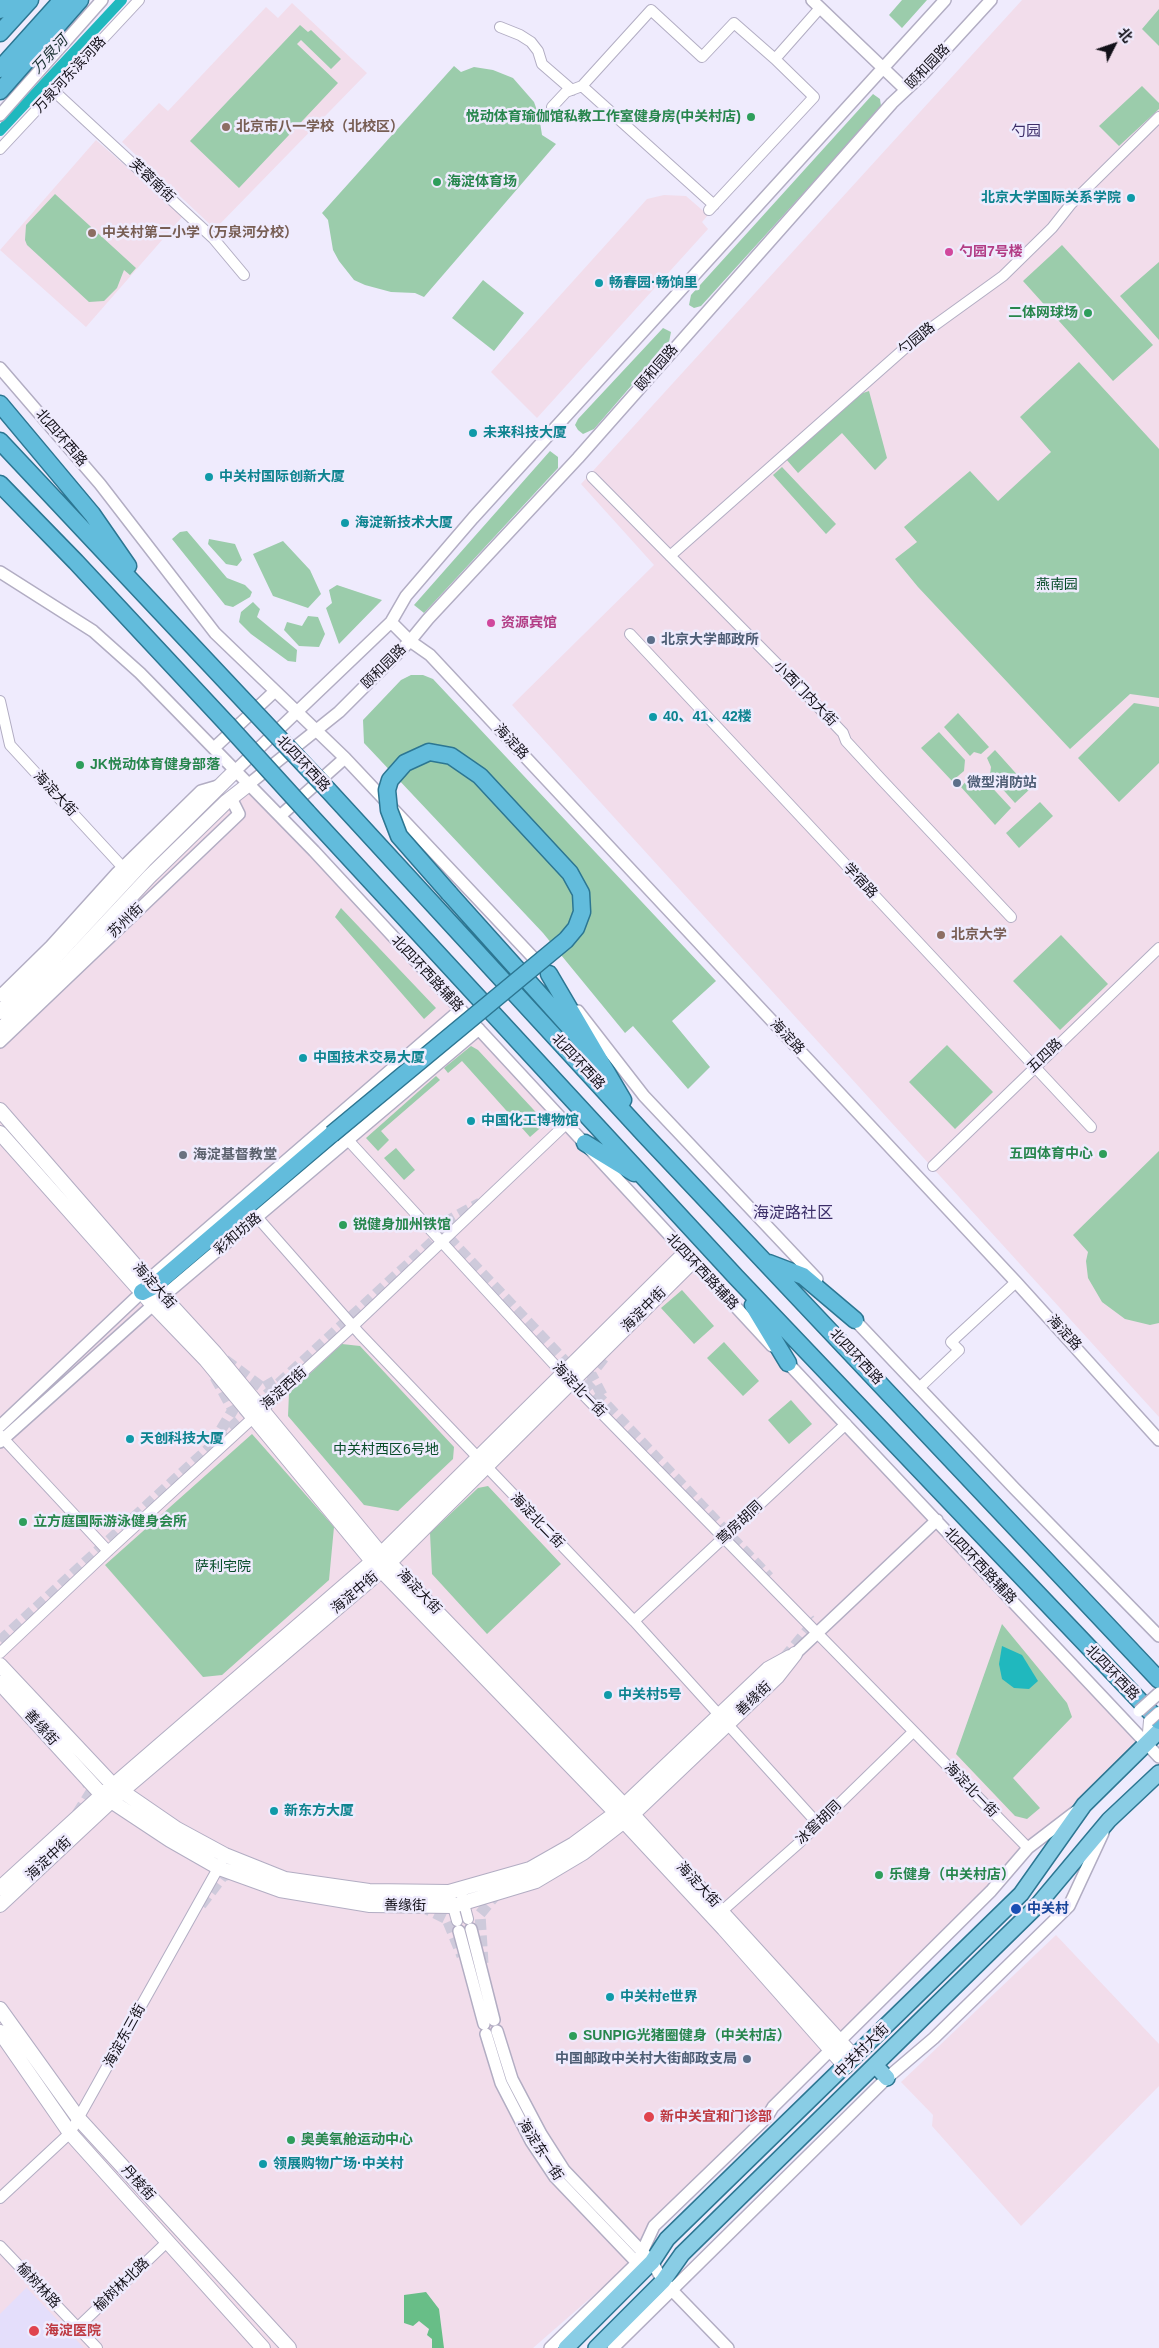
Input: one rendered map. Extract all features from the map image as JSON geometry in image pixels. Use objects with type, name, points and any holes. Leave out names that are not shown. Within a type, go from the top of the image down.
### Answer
[{"type":"highway","points":[[0,10],[12,0]]},
{"type":"highway","points":[[0,32],[30,0]]},
{"type":"highway","points":[[0,69],[62,0]]},
{"type":"highway","points":[[0,91],[80,0]]},
{"type":"highway","points":[[0,404],[92,514],[162,615]]},
{"type":"highway","name":"北四环西路","points":[[0,441],[328,790],[644,1134],[1159,1680]]},
{"type":"highway","name":"北四环西路","points":[[0,484],[76,562],[227,724],[736,1277],[1156,1726]]},
{"type":"highway","points":[[0,501],[76,562]]},
{"type":"highway","points":[[152,1292],[332,1134],[566,940],[576,928],[582,912],[581,892],[570,873],[480,776],[451,756],[429,752],[417,756],[397,770],[390,780],[387,790],[391,821],[399,836],[449,893],[597,1058]]},
{"type":"highway","points":[[549,974],[597,1058],[644,1134]]},
{"type":"highway","points":[[584,1143],[649,1182]]},
{"type":"highway","points":[[767,1263],[803,1276],[855,1320]]},
{"type":"highway","points":[[736,1277],[788,1363]]},
{"type":"main road","name":"苏州街","points":[[0,1012],[50,962],[126,872],[235,771]]},
{"type":"main road","name":"苏州街","points":[[0,1030],[64,968],[149,877],[248,784]]},
{"type":"main road","name":"海淀大街","points":[[0,1110],[152,1292]]},
{"type":"main road","name":"海淀大街","points":[[0,1133],[152,1292],[215,1353],[257,1414],[381,1562],[624,1814],[722,1912],[850,2063]]},
{"type":"main road","name":"海淀中街","points":[[0,1888],[381,1562],[688,1258]]},
{"type":"main road","name":"善缘街","points":[[0,1683],[112,1793],[170,1840],[222,1861],[280,1890],[370,1905],[459,1905],[536,1880],[583,1852],[724,1718],[777,1678],[795,1654]]},
{"type":"main road","name":"善缘街","points":[[0,1665],[112,1793]]},
{"type":"main road","name":"中关村大街","points":[[566,2348],[644,2261],[1022,1894],[1084,1805],[1146,1744],[1156,1726]]},
{"type":"main road","name":"中关村大街","points":[[596,2348],[667,2286],[682,2254],[1036,1907],[1109,1820],[1159,1773]]},
{"type":"main road","name":"海淀中街","points":[[0,1905],[112,1793]]},
{"type":"main road","name":"海淀大街","points":[[624,1814],[724,1929],[835,2046]]},
{"type":"main road","name":"善缘街","points":[[222,1861],[285,1879],[369,1891],[455,1891],[530,1869],[624,1814]]},
{"type":"main road","name":"丹棱街","points":[[0,2009],[79,2119],[289,2348]]},
{"type":"main road","name":"丹棱街","points":[[0,2032],[70,2133],[262,2348]]},
{"type":"main road","points":[[875,2065],[887,2078]]},
{"type":"street","points":[[0,115],[102,0]]},
{"type":"street","name":"万泉河东滨河路","points":[[0,149],[139,0]]},
{"type":"street","name":"颐和园路","points":[[235,771],[391,622],[406,596],[474,518],[945,0]]},
{"type":"street","name":"颐和园路","points":[[248,784],[338,712],[410,641],[428,619],[578,458],[892,103],[990,0]]},
{"type":"street","points":[[775,59],[816,4],[906,90]]},
{"type":"street","points":[[500,27],[520,35],[531,42],[538,51],[542,64],[577,88],[711,208],[814,97],[734,23],[702,57],[652,10],[577,88],[566,92],[552,107]]},
{"type":"street","name":"芙蓉南街","points":[[55,92],[213,238],[244,275]]},
{"type":"street","name":"勺园路","points":[[670,556],[913,341],[1003,276],[1052,228],[1071,204],[1159,117]]},
{"type":"street","name":"北四环西路","points":[[0,368],[100,484],[215,633],[316,730]]},
{"type":"street","name":"小西门内大街","points":[[592,478],[738,623],[843,733],[846,741],[875,773],[1011,917]]},
{"type":"street","points":[[0,572],[93,631],[140,674],[235,771]]},
{"type":"street","name":"海淀路","points":[[391,622],[410,641],[436,662],[1016,1282],[1159,1440]]},
{"type":"street","name":"学宿路","points":[[630,634],[1033,1068],[1091,1127]]},
{"type":"street","points":[[214,748],[276,691]]},
{"type":"street","name":"海淀大街","points":[[0,701],[10,745],[126,872]]},
{"type":"street","points":[[316,730],[345,758],[549,974],[644,1096],[919,1388],[1159,1636]]},
{"type":"street","points":[[280,816],[345,758]]},
{"type":"street","name":"北四环西路辅路","points":[[235,771],[280,816],[456,1014],[479,1029],[688,1258],[1159,1757]]},
{"type":"street","name":"苏州街","points":[[0,1042],[239,814],[231,798]]},
{"type":"street","name":"苏州街","points":[[0,996],[126,872]]},
{"type":"street","name":"五四路","points":[[933,1166],[1159,948]]},
{"type":"street","points":[[456,1014],[469,1031],[469,1037]]},
{"type":"street","name":"彩和坊路","points":[[0,1426],[152,1292],[456,1014]]},
{"type":"street","name":"彩和坊路","points":[[1,1439],[152,1292],[257,1217],[479,1029]]},
{"type":"street","name":"海淀西街","points":[[0,1653],[353,1326],[566,1124]]},
{"type":"street","name":"海淀北一街","points":[[348,1140],[567,1379],[1028,1848]]},
{"type":"street","name":"海淀北二街","points":[[257,1217],[353,1326],[481,1463],[634,1621],[724,1718],[818,1824]]},
{"type":"street","points":[[919,1388],[959,1350],[952,1342],[1016,1282]]},
{"type":"street","name":"莺房胡同","points":[[634,1621],[846,1424]]},
{"type":"street","points":[[1,1439],[108,1551]]},
{"type":"street","name":"善缘街","points":[[795,1654],[937,1520]]},
{"type":"street","points":[[1127,1723],[1159,1693]]},
{"type":"street","name":"中关村大街","points":[[1156,1726],[1159,1712]]},
{"type":"street","name":"冰窖胡同","points":[[722,1912],[914,1732]]},
{"type":"street","points":[[644,2261],[654,2226],[767,2117],[773,2107],[992,1891],[1028,1848],[1084,1805]]},
{"type":"street","name":"中关村大街","points":[[613,2348],[667,2286],[887,2078],[934,2038],[1069,1906],[1109,1820]]},
{"type":"street","name":"海淀东三街","points":[[0,2198],[70,2133],[222,1861]]},
{"type":"street","name":"海淀东一街","points":[[455,1891],[490,2027],[501,2083],[531,2141],[556,2177],[644,2261],[728,2348]]},
{"type":"street","points":[[722,1912],[724,1929]]},
{"type":"street","name":"榆树林北路","points":[[77,2328],[167,2242]]},
{"type":"street","name":"榆树林路","points":[[0,2246],[97,2348]]},
{"type":"street","name":"中关村大街","points":[[550,2348],[644,2261]]},
{"type":"shaded area","name":"北京大学","points":[[1022,0],[1159,0],[1159,1417],[512,705],[654,565],[581,484]]},
{"type":"shaded area","name":"北京市八一学校（北校区）","points":[[292,3],[367,73],[215,229],[122,142],[159,103],[168,111],[266,7],[278,18]]},
{"type":"shaded area","name":"中关村第二小学（万泉河分校）","points":[[96,140],[183,216],[86,327],[0,250]]},
{"type":"shaded area","name":"畅春园·畅饷里","points":[[664,195],[686,196],[708,215],[702,222],[708,229],[537,418],[491,372],[647,199]]},
{"type":"shaded area","points":[[249,784],[1147,1744],[1028,1848],[654,2226],[634,2260],[533,2348],[0,2348],[0,1029]]},
{"type":"shaded area","points":[[1056,1935],[1159,2044],[1159,2086],[1021,2226],[932,2126],[933,2115],[901,2082]]},
{"type":"shaded area","name":"海淀医院","points":[[27,2287],[84,2348],[0,2348],[0,2314]]},
{"type":"green space","points":[[902,0],[927,0],[902,28],[889,15]]},
{"type":"green space","points":[[1159,9],[1159,46],[1142,29]]},
{"type":"green space","points":[[300,25],[308,32],[311,30],[341,59],[331,69],[301,40],[297,44],[338,83],[239,188],[190,141]]},
{"type":"green space","name":"海淀体育场","points":[[454,66],[461,72],[474,67],[493,70],[513,78],[534,102],[539,116],[542,135],[556,144],[424,297],[415,293],[391,292],[365,285],[354,280],[339,261],[333,250],[328,220],[322,213]]},
{"type":"green space","points":[[1142,86],[1159,103],[1159,109],[1119,146],[1099,126]]},
{"type":"green space","points":[[873,94],[880,99],[881,106],[878,111],[701,306],[694,308],[689,305],[691,295]]},
{"type":"green space","points":[[55,194],[136,268],[130,275],[124,270],[117,288],[104,301],[89,302],[27,245],[25,240],[26,225]]},
{"type":"green space","name":"二体网球场","points":[[1062,245],[1153,345],[1113,381],[1023,281]]},
{"type":"green space","points":[[1159,262],[1159,340],[1120,296]]},
{"type":"green space","points":[[483,280],[524,313],[494,351],[452,318]]},
{"type":"green space","points":[[663,328],[671,332],[669,342],[594,429],[583,434],[575,425],[578,419]]},
{"type":"green space","name":"燕南园","points":[[1079,362],[1159,449],[1159,698],[1130,694],[1070,749],[918,587],[895,559],[917,542],[904,527],[970,471],[998,501],[1051,452],[1020,417]]},
{"type":"green space","points":[[869,391],[887,458],[875,470],[842,433],[798,473],[786,459],[857,395]]},
{"type":"green space","points":[[550,451],[558,457],[558,468],[424,613],[414,605]]},
{"type":"green space","points":[[782,467],[836,524],[826,534],[773,475]]},
{"type":"green space","points":[[187,531],[227,578],[245,585],[252,592],[250,597],[233,607],[225,605],[172,539],[180,532]]},
{"type":"green space","points":[[209,539],[235,544],[242,560],[237,566],[226,564],[208,544]]},
{"type":"green space","points":[[283,541],[310,570],[321,594],[308,608],[273,596],[253,554]]},
{"type":"green space","points":[[337,585],[382,600],[339,644],[326,608],[332,603],[329,590]]},
{"type":"green space","points":[[253,602],[260,609],[257,617],[297,650],[296,662],[288,661],[251,634],[239,622],[241,612]]},
{"type":"green space","points":[[308,616],[318,617],[325,634],[319,647],[299,646],[284,630],[287,622],[302,626]]},
{"type":"green space","points":[[411,675],[423,675],[433,679],[716,981],[672,1021],[710,1067],[688,1089],[633,1026],[625,1033],[543,933],[364,743],[363,720],[401,680]]},
{"type":"green space","points":[[1134,703],[1159,707],[1159,763],[1119,802],[1078,758]]},
{"type":"green space","points":[[958,713],[989,747],[981,754],[974,752],[970,756],[944,727]]},
{"type":"green space","points":[[939,732],[965,760],[964,771],[952,781],[921,748]]},
{"type":"green space","points":[[995,750],[1030,789],[1015,803],[990,775],[991,767],[987,758]]},
{"type":"green space","points":[[969,778],[985,780],[1011,808],[995,825],[961,787]]},
{"type":"green space","points":[[1040,802],[1053,816],[1019,848],[1006,833]]},
{"type":"green space","points":[[341,908],[436,1008],[424,1019],[335,917]]},
{"type":"green space","points":[[1061,935],[1108,984],[1060,1030],[1013,981]]},
{"type":"green space","points":[[947,1045],[993,1092],[955,1129],[909,1082]]},
{"type":"green space","points":[[471,1046],[478,1050],[546,1123],[530,1137],[462,1061],[448,1073],[444,1068]]},
{"type":"green space","points":[[436,1076],[440,1080],[381,1131],[389,1140],[378,1151],[366,1138]]},
{"type":"green space","points":[[396,1148],[415,1170],[404,1180],[384,1158]]},
{"type":"green space","points":[[1159,1151],[1159,1323],[1150,1325],[1125,1319],[1102,1302],[1088,1278],[1086,1261],[1088,1252],[1073,1235]]},
{"type":"green space","points":[[682,1290],[714,1326],[694,1344],[661,1308]]},
{"type":"green space","points":[[724,1342],[759,1381],[743,1396],[707,1358]]},
{"type":"green space","name":"中关村西区6号地","points":[[342,1344],[360,1346],[454,1447],[453,1459],[398,1511],[364,1505],[288,1416],[289,1393]]},
{"type":"green space","points":[[791,1400],[812,1424],[789,1444],[768,1420]]},
{"type":"green space","name":"萨利宅院","points":[[252,1434],[334,1527],[329,1580],[222,1675],[203,1677],[105,1565]]},
{"type":"green space","points":[[488,1486],[561,1564],[487,1634],[432,1574],[430,1533],[478,1488]]},
{"type":"green space","points":[[1002,1624],[1067,1703],[1072,1717],[1013,1778],[1040,1808],[1027,1819],[1015,1816],[956,1754]]},
{"type":"green space","points":[[426,2292],[439,2309],[444,2348],[432,2348],[432,2339],[427,2335],[429,2329],[419,2321],[413,2326],[404,2323],[404,2295]]},
{"type":"water","points":[[1002,1646],[1022,1655],[1038,1681],[1029,1689],[1014,1688],[1002,1679],[999,1664]]},
{"type":"waterway","name":"万泉河","points":[[0,131],[122,0]]},
{"type":"tunnel","points":[[432,1233],[440,1225],[480,1203]]},
{"type":"tunnel","points":[[0,1641],[443,1232],[769,1577]]},
{"type":"tunnel","points":[[602,1395],[591,1374],[607,1354]]},
{"type":"tunnel","points":[[225,1360],[263,1388],[275,1381]]},
{"type":"tunnel","points":[[215,1377],[233,1410],[219,1433]]},
{"type":"tunnel","points":[[784,1658],[813,1624],[809,1619]]},
{"type":"tunnel","points":[[59,1738],[103,1786],[115,1794]]},
{"type":"tunnel","points":[[77,1814],[91,1792],[86,1780]]},
{"type":"tunnel","points":[[201,1905],[223,1876],[237,1872]]},
{"type":"tunnel","points":[[483,1963],[480,1914],[499,1891]]},
{"type":"tunnel","points":[[396,1898],[433,1899]]},
{"type":"tunnel","points":[[420,1906],[447,1919],[462,1956]]},
{"type":"place","name":"悦动体育瑜伽馆私教工作室健身房(中关村店)","points":[[751,117]]},
{"type":"place","name":"北京市八一学校（北校区）","points":[[226,127]]},
{"type":"place","name":"海淀体育场","points":[[437,182]]},
{"type":"place","name":"北京大学国际关系学院","points":[[1131,198]]},
{"type":"place","name":"中关村第二小学（万泉河分校）","points":[[92,233]]},
{"type":"place","name":"勺园7号楼","points":[[949,252]]},
{"type":"place","name":"畅春园·畅饷里","points":[[599,283]]},
{"type":"place","name":"二体网球场","points":[[1088,313]]},
{"type":"place","name":"未来科技大厦","points":[[473,433]]},
{"type":"place","name":"中关村国际创新大厦","points":[[209,477]]},
{"type":"place","name":"海淀新技术大厦","points":[[345,523]]},
{"type":"place","name":"资源宾馆","points":[[491,623]]},
{"type":"place","name":"北京大学邮政所","points":[[651,640]]},
{"type":"place","name":"40、41、42楼","points":[[653,717]]},
{"type":"place","name":"JK悦动体育健身部落","points":[[80,765]]},
{"type":"place","name":"微型消防站","points":[[957,783]]},
{"type":"place","name":"北京大学","points":[[941,935]]},
{"type":"place","name":"中国技术交易大厦","points":[[303,1058]]},
{"type":"place","name":"中国化工博物馆","points":[[471,1121]]},
{"type":"place","name":"五四体育中心","points":[[1103,1154]]},
{"type":"place","name":"海淀基督教堂","points":[[183,1155]]},
{"type":"place","name":"锐健身加州铁馆","points":[[343,1225]]},
{"type":"place","name":"天创科技大厦","points":[[130,1439]]},
{"type":"place","name":"立方庭国际游泳健身会所","points":[[23,1522]]},
{"type":"place","name":"中关村5号","points":[[608,1695]]},
{"type":"place","name":"新东方大厦","points":[[274,1811]]},
{"type":"place","name":"乐健身（中关村店）","points":[[879,1875]]},
{"type":"place","name":"中关村","points":[[1016,1909]]},
{"type":"place","name":"中关村e世界","points":[[610,1997]]},
{"type":"place","name":"SUNPIG光猪圈健身（中关村店）","points":[[573,2036]]},
{"type":"place","name":"中国邮政中关村大街邮政支局","points":[[747,2059]]},
{"type":"place","name":"新中关宜和门诊部","points":[[649,2117]]},
{"type":"place","name":"奥美氧舱运动中心","points":[[291,2140]]},
{"type":"place","name":"领展购物广场·中关村","points":[[263,2164]]},
{"type":"place","name":"海淀医院","points":[[34,2331]]},
{"type":"district","name":"勺园","points":[[1026,132]]},
{"type":"district","name":"海淀路社区","points":[[793,1214]]}]
